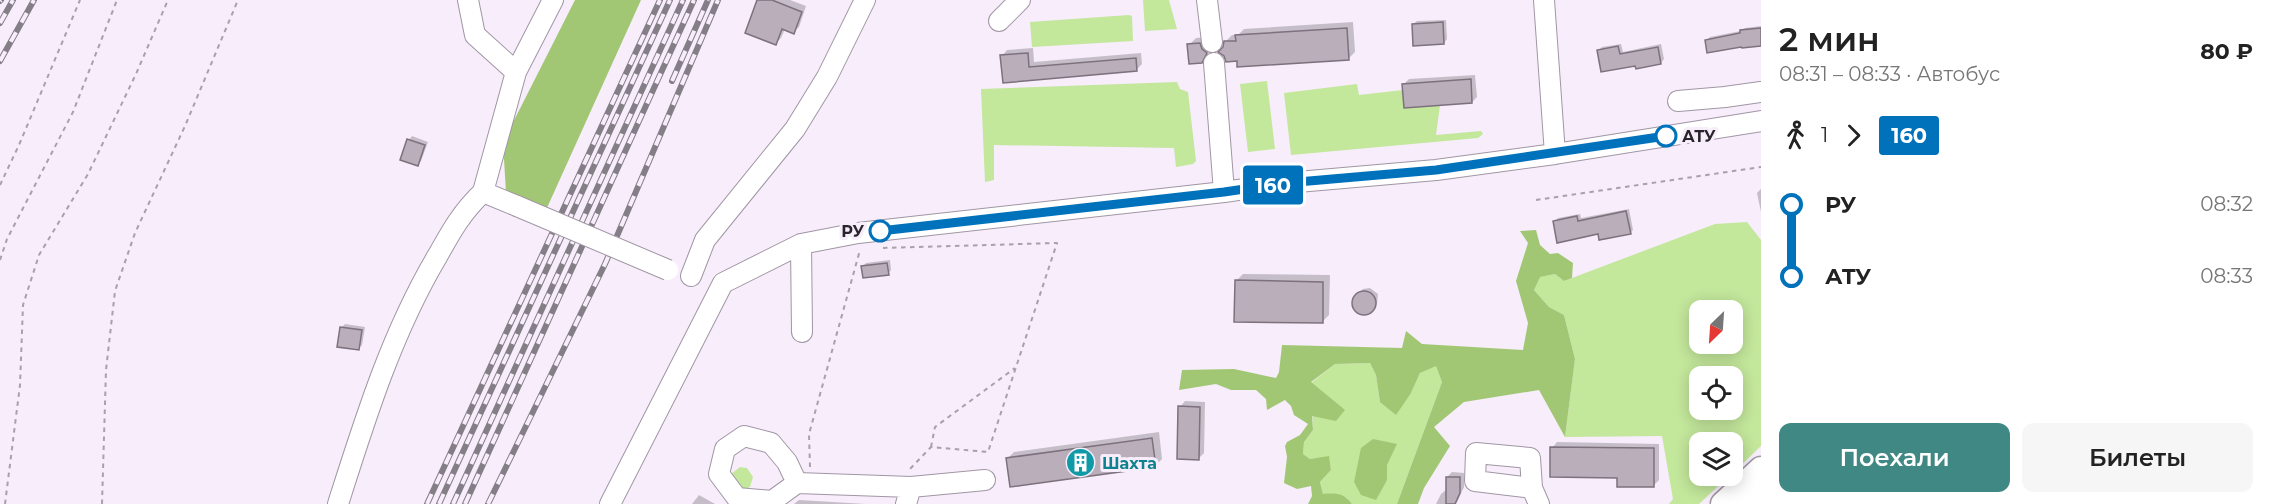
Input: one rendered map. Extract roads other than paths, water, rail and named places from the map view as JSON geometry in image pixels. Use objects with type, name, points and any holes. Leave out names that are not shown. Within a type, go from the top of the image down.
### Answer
[{"type":"main road","points":[[1723,504],[1761,469]]},
{"type":"main road","points":[[1752,504],[1761,496]]},
{"type":"street","points":[[468,0],[475,35],[516,72]]},
{"type":"street","points":[[338,504],[368,409],[400,329],[426,275],[464,210],[483,192],[516,72],[553,0]]},
{"type":"street","points":[[691,276],[705,240],[795,129],[827,77],[865,0]]},
{"type":"street","points":[[999,21],[1020,0]]},
{"type":"street","points":[[1207,0],[1212,42]]},
{"type":"street","points":[[1544,0],[1555,154]]},
{"type":"street","points":[[1214,63],[1224,192]]},
{"type":"street","points":[[1678,101],[1761,92]]},
{"type":"street","points":[[610,504],[723,283],[801,244],[858,233],[1286,183],[1436,170],[1555,154],[1761,121]]},
{"type":"street","points":[[483,192],[668,270],[723,283]]},
{"type":"street","points":[[801,244],[802,332]]},
{"type":"street","points":[[804,484],[903,493],[985,480]]},
{"type":"railway","points":[[0,23],[13,0]]},
{"type":"railway","points":[[0,61],[34,0]]},
{"type":"railway","points":[[427,504],[660,0]]},
{"type":"railway","points":[[439,504],[670,0]]},
{"type":"railway","points":[[453,504],[683,0]]},
{"type":"railway","points":[[465,504],[694,0]]},
{"type":"railway","points":[[672,81],[708,0]]},
{"type":"railway","points":[[488,504],[605,264],[718,0]]},
{"type":"place","name":"АТУ","points":[[1666,136]]},
{"type":"place","name":"РУ","points":[[880,231]]},
{"type":"place","name":"Шахта","points":[[1081,463]]}]
